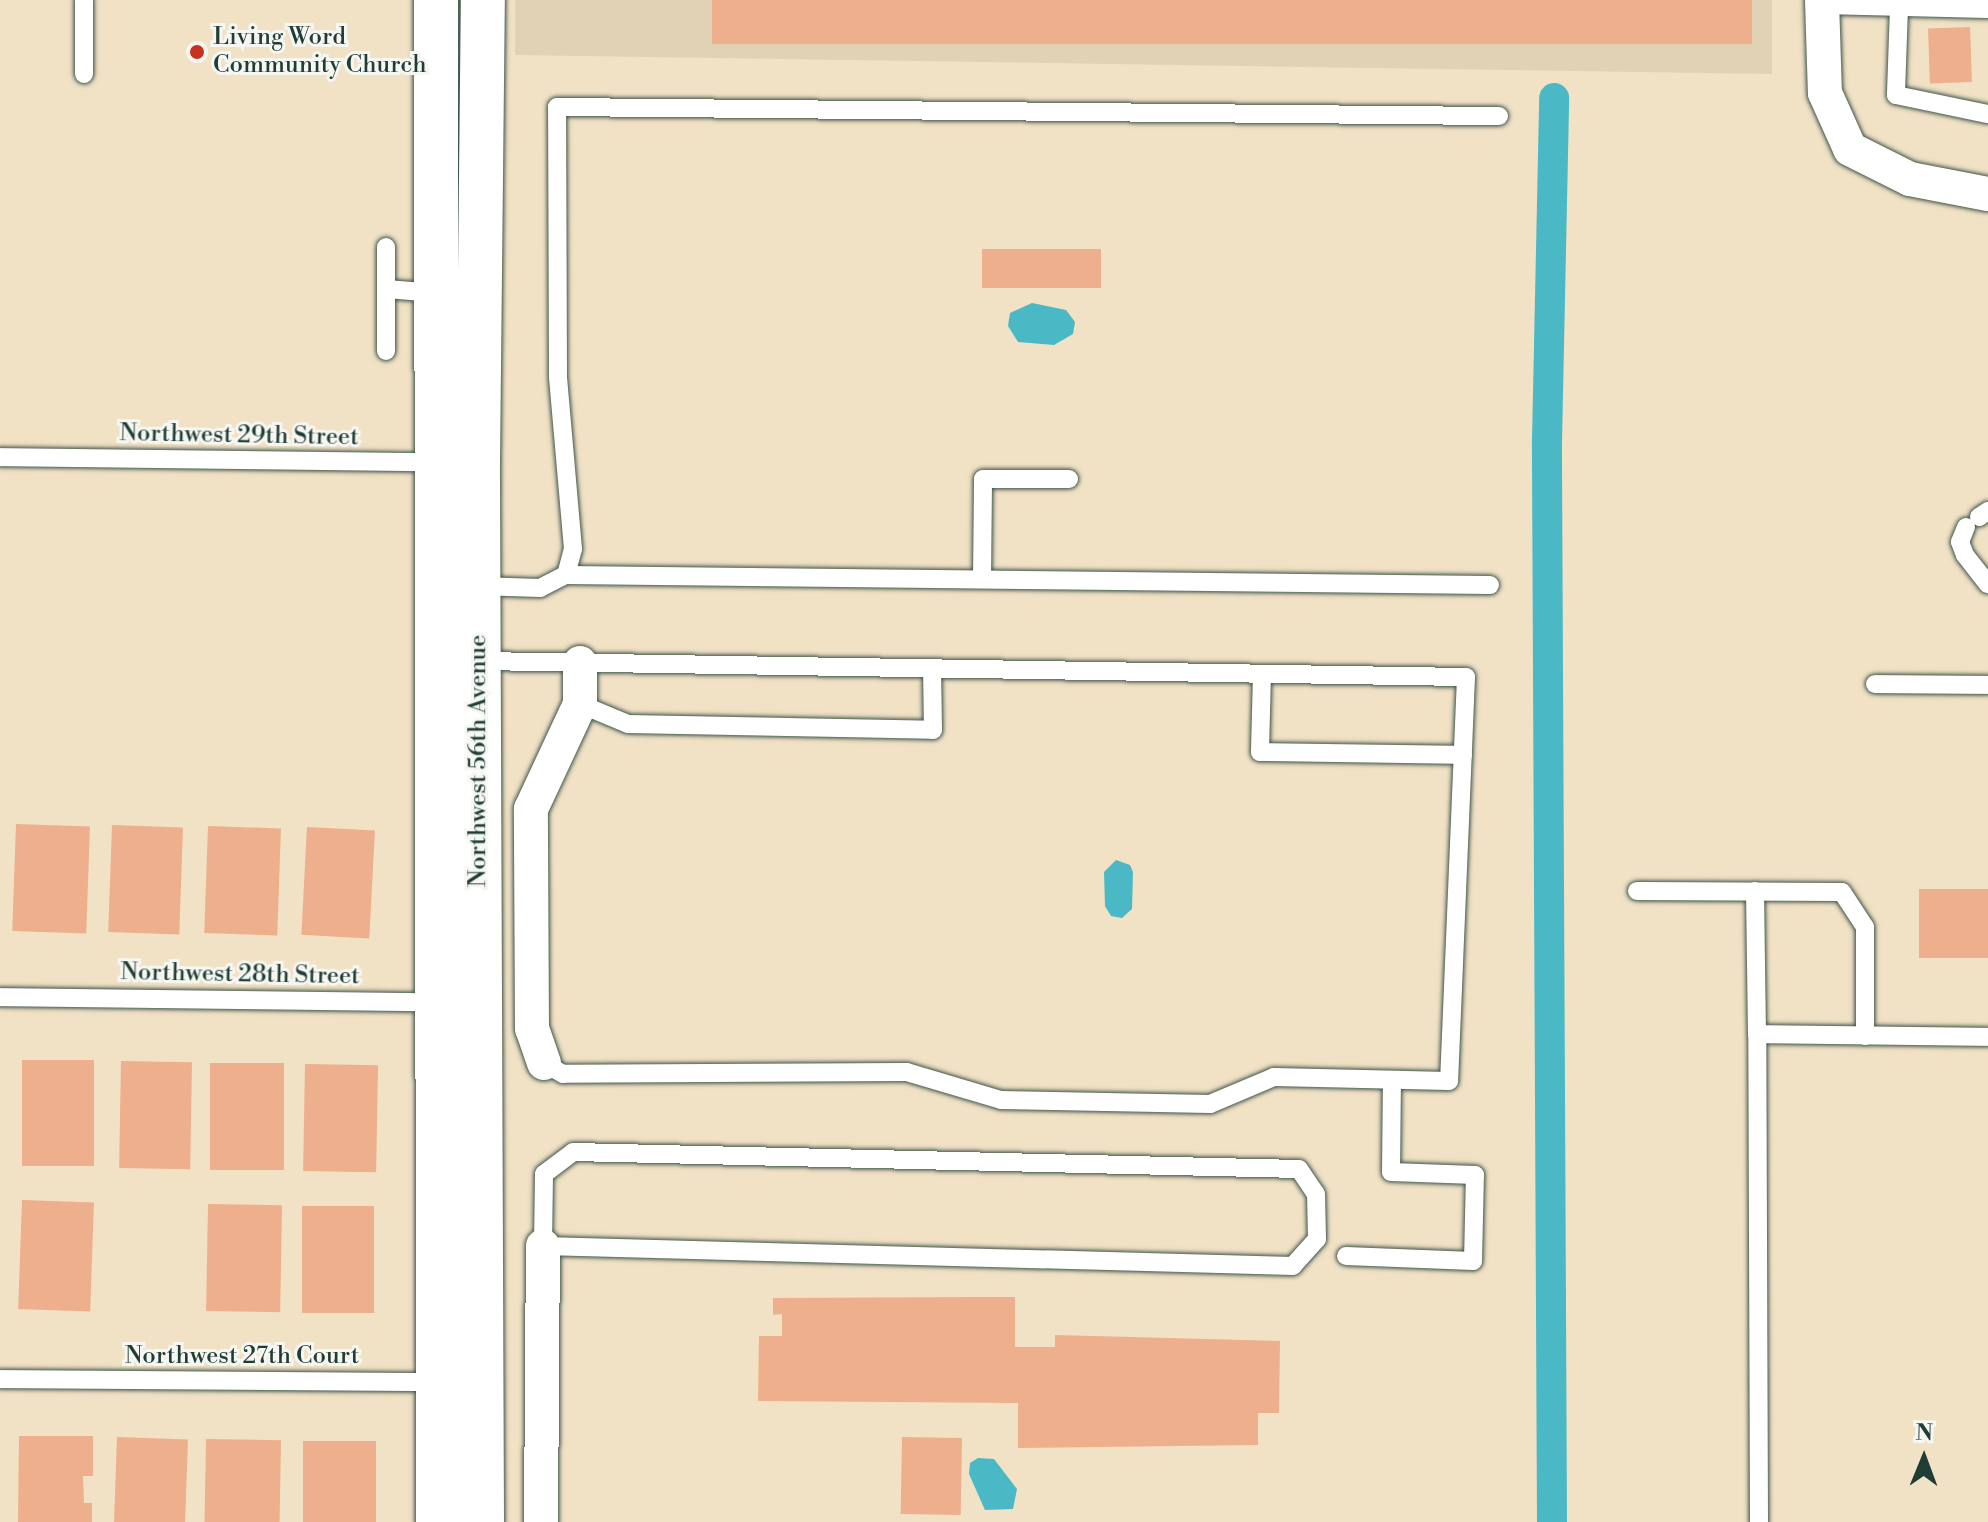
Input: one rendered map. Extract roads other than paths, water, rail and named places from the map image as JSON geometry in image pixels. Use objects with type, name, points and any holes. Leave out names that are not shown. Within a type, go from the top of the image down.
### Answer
[{"type":"street","name":"Northwest 56th Avenue","points":[[436,0],[433,462],[438,1522]]},
{"type":"street","name":"Northwest 56th Avenue","points":[[482,1522],[478,463],[483,0]]},
{"type":"street","points":[[1822,3],[1825,93],[1850,149],[1910,179],[1986,185]]},
{"type":"street","points":[[544,1063],[532,1029],[531,809],[580,704],[580,663]]},
{"type":"street","points":[[541,1522],[543,1246]]},
{"type":"lane","points":[[84,0],[84,74]]},
{"type":"lane","points":[[1822,3],[1988,9]]},
{"type":"lane","points":[[1899,7],[1896,95],[1988,114]]},
{"type":"lane","points":[[566,575],[573,549],[558,377],[557,107],[1499,116]]},
{"type":"lane","points":[[386,247],[386,351]]},
{"type":"lane","points":[[386,289],[434,291],[480,318]]},
{"type":"lane","name":"Northwest 29th Street","points":[[0,457],[478,463]]},
{"type":"lane","points":[[982,579],[983,479],[1069,479]]},
{"type":"lane","points":[[1978,518],[1960,542],[1965,555],[1988,584]]},
{"type":"lane","points":[[434,584],[540,588],[566,575],[1490,585]]},
{"type":"lane","points":[[434,662],[1466,677],[1449,1081],[1274,1077],[1210,1104],[1001,1100],[907,1072],[563,1074],[544,1063]]},
{"type":"lane","points":[[580,704],[628,724],[933,730],[932,668]]},
{"type":"lane","points":[[1262,674],[1260,752],[1463,755]]},
{"type":"lane","points":[[1875,684],[1988,685]]},
{"type":"lane","points":[[1637,891],[1842,892],[1865,927],[1865,1036]]},
{"type":"lane","points":[[1755,891],[1759,1522]]},
{"type":"lane","name":"Northwest 28th Street","points":[[0,997],[480,1002]]},
{"type":"lane","points":[[1757,1034],[1988,1037]]},
{"type":"lane","points":[[1346,1256],[1473,1261],[1475,1175],[1391,1172],[1392,1080]]},
{"type":"lane","points":[[573,1152],[1299,1169],[1316,1194],[1317,1239],[1293,1266],[543,1246],[544,1174],[573,1152]]},
{"type":"lane","name":"Northwest 27th Court","points":[[0,1379],[483,1380]]},
{"type":"water","points":[[1032,303],[1066,310],[1075,322],[1073,334],[1054,345],[1018,342],[1008,326],[1010,313]]},
{"type":"water","points":[[1116,860],[1130,865],[1133,872],[1132,909],[1122,918],[1111,916],[1105,906],[1104,872]]},
{"type":"water","points":[[978,1458],[994,1459],[1017,1489],[1013,1509],[985,1510],[969,1474],[970,1463]]},
{"type":"waterway","points":[[1552,1522],[1547,441],[1554,98]]},
{"type":"place","name":"Living Word Community Church","points":[[197,52]]}]
